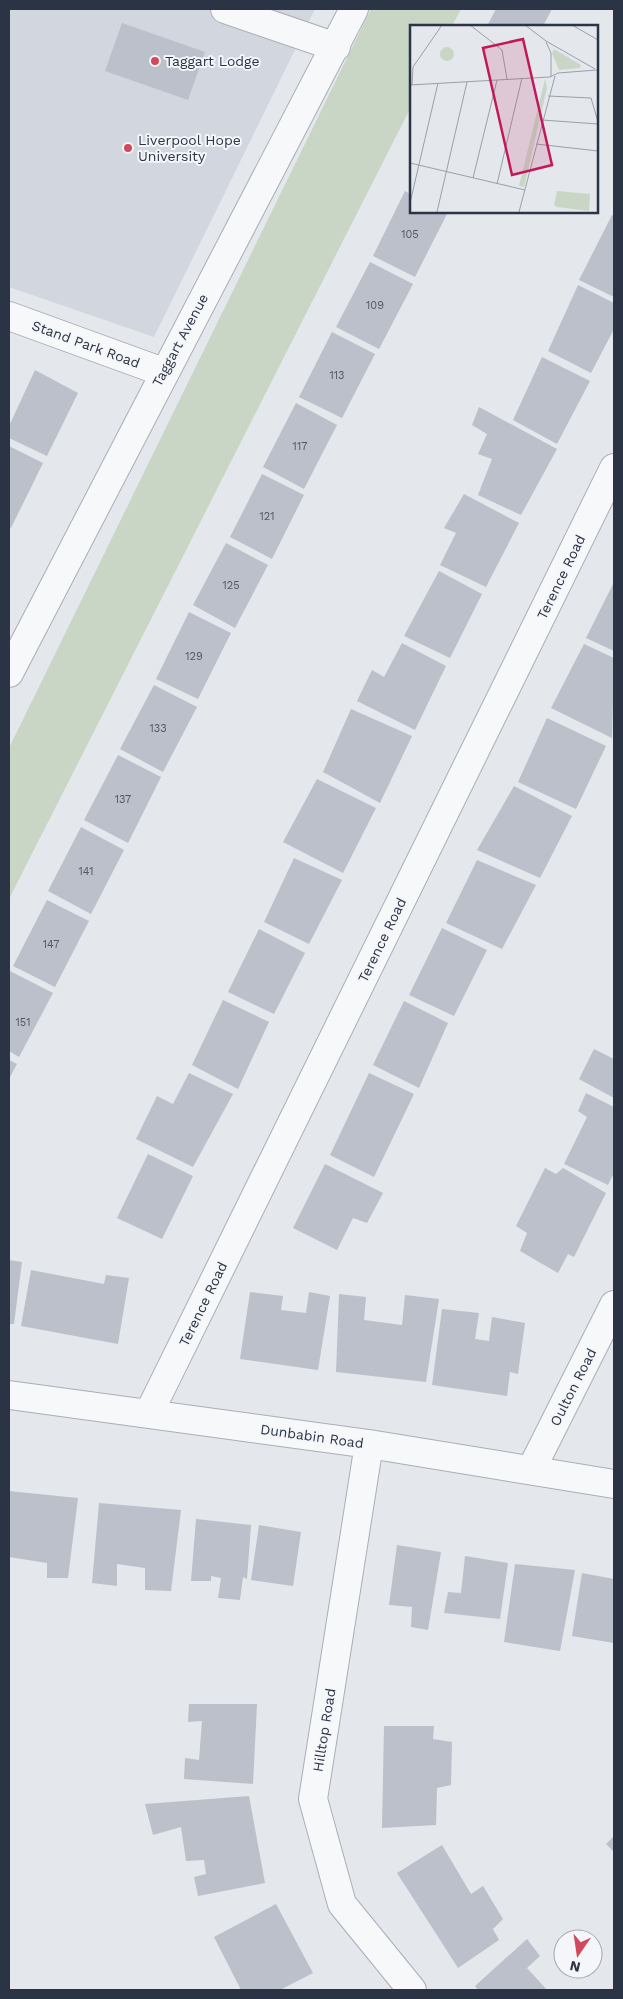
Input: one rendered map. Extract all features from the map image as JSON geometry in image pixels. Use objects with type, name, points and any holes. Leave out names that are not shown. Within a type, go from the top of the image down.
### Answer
[{"type":"street","points":[[225,9],[336,47]]},
{"type":"street","name":"Taggart Avenue","points":[[9,672],[163,372],[336,47],[354,9]]},
{"type":"street","name":"Stand Park Road","points":[[9,316],[163,372]]},
{"type":"street","name":"Terence Road","points":[[149,1413],[614,468]]},
{"type":"street","name":"Oulton Road","points":[[531,1470],[614,1305]]},
{"type":"street","name":"Dunbabin Road","points":[[9,1395],[369,1444],[614,1484]]},
{"type":"street","name":"Hilltop Road","points":[[369,1444],[313,1799],[342,1904],[412,1990]]},
{"type":"shaded area","name":"Liverpool Hope University","points":[[9,9],[315,9],[154,337],[9,287]]},
{"type":"green space","points":[[371,9],[461,9],[453,25],[410,25],[410,109],[9,899],[9,748]]},
{"type":"building","points":[[496,9],[552,9],[544,25],[488,25]]},
{"type":"building","name":"Taggart Lodge","points":[[122,23],[205,52],[188,100],[105,71]]},
{"type":"building","points":[[405,191],[410,194],[410,212],[448,212],[415,277],[373,256]]},
{"type":"building","points":[[612,215],[614,216],[614,297],[579,280]]},
{"type":"building","points":[[370,262],[413,284],[379,349],[336,327]]},
{"type":"building","points":[[578,285],[614,303],[614,329],[591,373],[548,351]]},
{"type":"building","points":[[332,332],[375,354],[342,418],[299,397]]},
{"type":"building","points":[[542,357],[590,381],[557,444],[513,420]]},
{"type":"building","points":[[35,370],[78,393],[47,456],[9,438],[9,426]]},
{"type":"building","points":[[296,403],[337,425],[304,489],[263,467]]},
{"type":"building","points":[[479,407],[557,449],[521,515],[478,495],[492,459],[478,454],[487,434],[472,425]]},
{"type":"building","points":[[9,446],[43,463],[11,528],[9,527]]},
{"type":"building","points":[[262,474],[304,495],[272,559],[230,537]]},
{"type":"building","points":[[464,494],[519,523],[486,587],[440,565],[456,533],[444,528]]},
{"type":"building","points":[[226,543],[268,565],[235,628],[193,605]]},
{"type":"building","points":[[439,571],[482,594],[450,658],[404,636]]},
{"type":"building","points":[[614,582],[614,651],[586,638]]},
{"type":"building","points":[[189,612],[231,633],[198,699],[156,679]]},
{"type":"building","points":[[402,643],[446,666],[415,730],[357,701],[372,670],[384,677]]},
{"type":"building","points":[[584,644],[614,658],[612,738],[551,708]]},
{"type":"building","points":[[154,685],[197,707],[163,772],[120,749]]},
{"type":"building","points":[[351,709],[412,736],[380,803],[323,772]]},
{"type":"building","points":[[547,718],[606,746],[576,809],[518,782]]},
{"type":"building","points":[[118,755],[161,777],[128,843],[84,820]]},
{"type":"building","points":[[317,779],[376,808],[343,873],[283,842]]},
{"type":"building","points":[[514,786],[572,816],[540,878],[477,850]]},
{"type":"building","points":[[81,827],[124,850],[91,914],[48,891]]},
{"type":"building","points":[[294,858],[342,880],[309,944],[264,922]]},
{"type":"building","points":[[477,860],[536,885],[502,949],[446,923]]},
{"type":"building","points":[[47,900],[89,921],[55,987],[13,966]]},
{"type":"building","points":[[442,928],[487,950],[454,1016],[409,995]]},
{"type":"building","points":[[259,929],[305,953],[274,1014],[228,992]]},
{"type":"building","points":[[10,971],[53,993],[19,1057],[9,1051]]},
{"type":"building","points":[[223,1000],[269,1022],[238,1089],[192,1065]]},
{"type":"building","points":[[404,1001],[448,1023],[419,1088],[373,1065]]},
{"type":"building","points":[[594,1049],[614,1059],[614,1098],[579,1079]]},
{"type":"building","points":[[9,1060],[17,1064],[9,1079]]},
{"type":"building","points":[[189,1073],[233,1094],[193,1167],[136,1139],[157,1096],[173,1104]]},
{"type":"building","points":[[369,1073],[414,1094],[374,1177],[330,1155]]},
{"type":"building","points":[[586,1093],[614,1107],[614,1173],[608,1185],[564,1164],[587,1117],[578,1111]]},
{"type":"building","points":[[148,1154],[193,1176],[162,1239],[117,1218]]},
{"type":"building","points":[[325,1164],[383,1193],[367,1223],[353,1218],[337,1250],[293,1228]]},
{"type":"building","points":[[545,1168],[556,1174],[563,1168],[606,1193],[574,1257],[568,1254],[558,1273],[520,1251],[527,1233],[516,1226]]},
{"type":"building","points":[[9,1260],[22,1262],[14,1324],[9,1324]]},
{"type":"building","points":[[31,1270],[104,1284],[106,1275],[129,1278],[118,1344],[21,1326]]},
{"type":"building","points":[[250,1292],[283,1296],[281,1310],[306,1313],[309,1292],[330,1296],[318,1370],[240,1359]]},
{"type":"building","points":[[339,1294],[366,1297],[364,1320],[402,1325],[405,1295],[439,1299],[426,1382],[336,1372]]},
{"type":"building","points":[[442,1309],[479,1313],[475,1339],[489,1341],[492,1317],[525,1323],[518,1374],[510,1372],[507,1396],[432,1385]]},
{"type":"building","points":[[9,1491],[78,1498],[68,1578],[47,1578],[47,1563],[9,1557]]},
{"type":"building","points":[[99,1503],[181,1510],[171,1591],[145,1590],[145,1568],[117,1564],[117,1586],[92,1583]]},
{"type":"building","points":[[196,1519],[251,1525],[247,1579],[243,1577],[240,1600],[218,1598],[221,1578],[211,1576],[211,1581],[191,1581]]},
{"type":"building","points":[[259,1525],[301,1532],[293,1586],[251,1580]]},
{"type":"building","points":[[397,1545],[441,1552],[428,1630],[411,1627],[412,1607],[389,1605]]},
{"type":"building","points":[[465,1556],[508,1563],[500,1619],[444,1613],[448,1592],[461,1593]]},
{"type":"building","points":[[515,1564],[575,1570],[560,1651],[504,1642]]},
{"type":"building","points":[[582,1573],[614,1579],[614,1643],[572,1636]]},
{"type":"building","points":[[189,1704],[257,1704],[253,1784],[184,1779],[185,1758],[199,1760],[202,1721],[188,1722]]},
{"type":"building","points":[[384,1726],[434,1726],[433,1739],[452,1742],[451,1785],[437,1788],[436,1825],[382,1828]]},
{"type":"building","points":[[249,1796],[265,1883],[198,1896],[194,1877],[206,1874],[204,1860],[186,1861],[181,1827],[153,1835],[145,1804]]},
{"type":"building","points":[[614,1836],[614,1852],[606,1844]]},
{"type":"building","points":[[442,1845],[471,1894],[483,1886],[503,1919],[493,1929],[499,1940],[458,1968],[397,1873]]},
{"type":"building","points":[[276,1904],[313,1973],[280,1990],[241,1990],[214,1937]]},
{"type":"building","points":[[527,1939],[540,1956],[527,1968],[547,1990],[478,1990],[475,1986]]},
{"type":"place","name":"Taggart Lodge","points":[[155,61]]},
{"type":"place","name":"Liverpool Hope University","points":[[128,148]]}]
